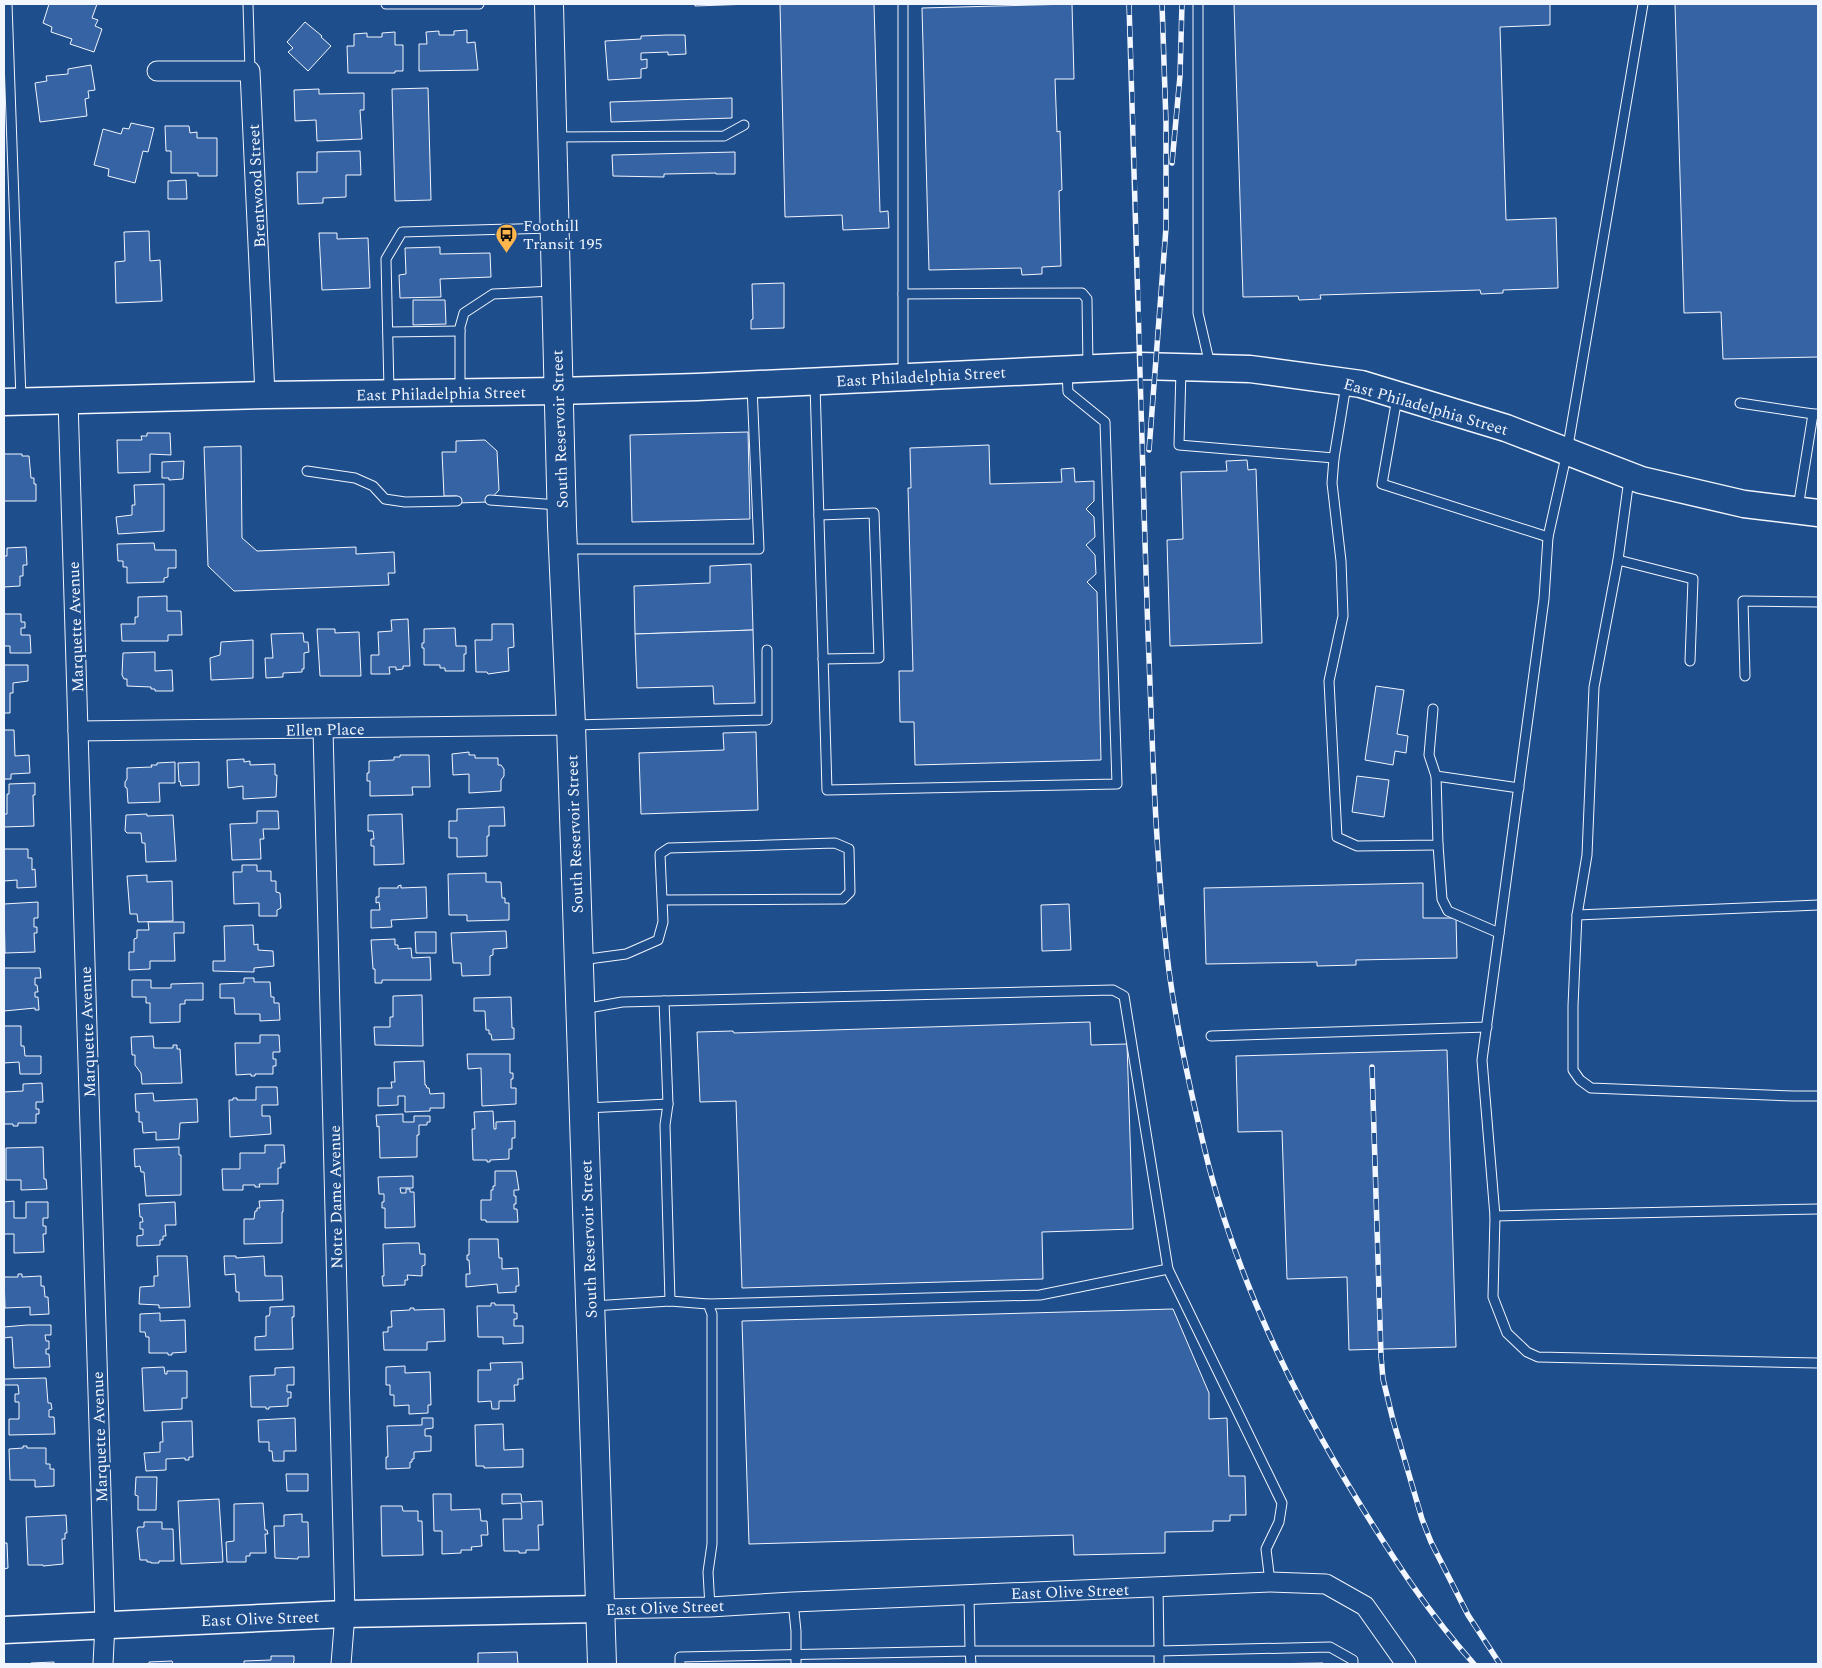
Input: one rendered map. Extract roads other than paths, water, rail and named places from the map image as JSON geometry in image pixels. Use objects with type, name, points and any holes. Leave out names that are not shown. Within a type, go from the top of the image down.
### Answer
[{"type":"main road","name":"South Reservoir Street","points":[[549,4],[557,391],[571,726],[602,1664]]},
{"type":"street","points":[[157,71],[250,71]]},
{"type":"street","name":"Brentwood Street","points":[[250,71],[265,394]]},
{"type":"street","name":"East Philadelphia Street","points":[[12,402],[265,394],[557,391],[1140,366],[1250,369],[1361,384],[1506,428],[1641,480],[1744,504],[1808,512]]},
{"type":"street","name":"Marquette Avenue","points":[[68,400],[105,1624],[103,1664]]},
{"type":"street","name":"Ellen Place","points":[[78,730],[571,726]]},
{"type":"street","name":"Notre Dame Avenue","points":[[323,729],[345,1614],[341,1664]]},
{"type":"street","name":"East Olive Street","points":[[4,1630],[345,1614],[710,1607],[1270,1582],[1326,1584],[1365,1606],[1406,1664]]},
{"type":"lane","points":[[7,4],[12,402]]},
{"type":"lane","points":[[248,4],[250,71]]},
{"type":"lane","points":[[386,4],[479,4]]},
{"type":"lane","points":[[902,377],[903,4]]},
{"type":"lane","points":[[1198,4],[1198,313],[1210,368]]},
{"type":"lane","points":[[1643,4],[1567,452],[1548,537],[1544,599],[1482,1060],[1495,1216],[1493,1297],[1507,1333],[1527,1352],[1538,1357],[1818,1363]]},
{"type":"lane","points":[[551,138],[724,136],[744,125]]},
{"type":"lane","points":[[389,393],[386,259],[402,232],[554,228]]},
{"type":"lane","points":[[460,392],[460,332],[464,312],[493,294],[555,291]]},
{"type":"lane","points":[[815,381],[827,790],[1117,784],[1105,422],[1068,392],[1077,369],[1087,299],[1082,293],[903,294]]},
{"type":"lane","points":[[388,332],[460,332]]},
{"type":"lane","points":[[1181,367],[1179,446],[1334,458]]},
{"type":"lane","points":[[1346,382],[1332,483],[1341,560],[1343,616],[1329,681],[1337,837],[1358,846],[1438,845]]},
{"type":"lane","points":[[563,549],[759,549],[752,384]]},
{"type":"lane","points":[[1397,395],[1382,484],[1548,537]]},
{"type":"lane","points":[[1740,403],[1816,414],[1808,512]]},
{"type":"lane","points":[[307,471],[355,478],[373,486],[385,499],[405,502],[457,501]]},
{"type":"lane","points":[[1629,476],[1618,560],[1594,687],[1587,855],[1577,915],[1573,1006],[1573,1070],[1580,1080],[1591,1088],[1818,1096]]},
{"type":"lane","points":[[490,500],[561,505]]},
{"type":"lane","points":[[819,515],[874,513],[880,658],[823,659]]},
{"type":"lane","points":[[1618,560],[1693,579],[1690,661]]},
{"type":"lane","points":[[1745,676],[1742,601],[1818,602]]},
{"type":"lane","points":[[571,726],[767,720],[767,650]]},
{"type":"lane","points":[[1433,709],[1429,756],[1436,776],[1442,899],[1448,911],[1499,933]]},
{"type":"lane","points":[[1436,776],[1519,788]]},
{"type":"lane","points":[[579,960],[626,954],[658,940],[664,922],[662,900],[660,854],[669,848],[834,843],[849,849],[850,892],[843,898],[662,900]]},
{"type":"lane","points":[[1577,915],[1818,905]]},
{"type":"lane","points":[[580,1009],[622,1002],[1113,990],[1124,996],[1168,1269],[1282,1503],[1279,1522],[1266,1549],[1270,1582]]},
{"type":"lane","points":[[664,1001],[668,1104],[665,1125],[670,1301]]},
{"type":"lane","points":[[1211,1036],[1487,1027]]},
{"type":"lane","points":[[584,1108],[668,1104]]},
{"type":"lane","points":[[1495,1216],[1818,1209]]},
{"type":"lane","points":[[590,1306],[670,1301],[708,1304],[1040,1295],[1168,1269]]},
{"type":"lane","points":[[708,1304],[712,1314],[712,1544],[708,1572],[710,1607]]},
{"type":"lane","points":[[1158,1587],[1159,1664]]},
{"type":"lane","points":[[969,1595],[971,1664]]},
{"type":"lane","points":[[793,1602],[796,1664]]},
{"type":"lane","points":[[680,1664],[680,1656],[1159,1651],[1330,1647],[1353,1660],[1353,1664]]},
{"type":"railway","points":[[1129,4],[1156,825],[1169,971],[1186,1070],[1209,1167],[1236,1254],[1291,1381],[1312,1422],[1358,1501],[1412,1585],[1474,1664]]},
{"type":"railway","points":[[1149,450],[1166,228],[1166,122],[1162,4]]},
{"type":"railway","points":[[1172,163],[1180,76],[1182,4]]},
{"type":"railway","points":[[1372,1067],[1383,1379],[1422,1519],[1431,1542],[1468,1615],[1500,1664]]},
{"type":"place","name":"Foothill Transit 195","points":[[507,253]]}]
